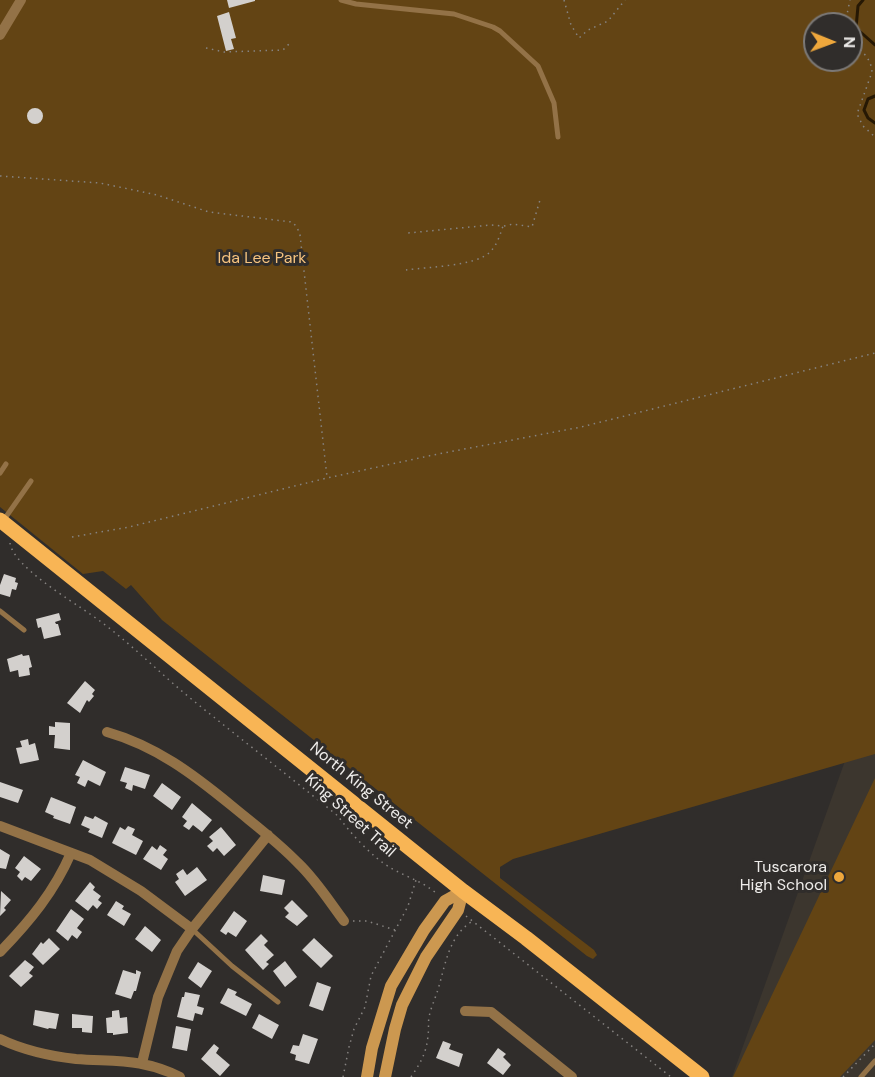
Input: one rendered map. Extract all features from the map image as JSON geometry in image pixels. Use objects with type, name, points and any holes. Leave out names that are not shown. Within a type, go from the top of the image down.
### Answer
[{"type":"main road","name":"North King Street","points":[[2,524],[463,891],[702,1077]]},
{"type":"main road","points":[[367,1077],[372,1048],[392,986],[424,930],[446,900],[463,891]]},
{"type":"main road","points":[[385,1077],[395,1029],[411,984],[426,957],[458,910],[463,891]]},
{"type":"street","points":[[0,35],[21,0]]},
{"type":"street","points":[[107,732],[139,743],[173,761],[206,785],[268,835],[309,874],[344,921]]},
{"type":"street","points":[[0,826],[71,853],[124,880],[192,929]]},
{"type":"street","points":[[142,1063],[166,975],[177,951],[268,835]]},
{"type":"street","points":[[0,951],[44,903],[71,853]]},
{"type":"street","points":[[465,1011],[491,1012],[573,1077]]},
{"type":"street","points":[[0,1040],[26,1050],[56,1057],[142,1063],[180,1077]]},
{"type":"lane","points":[[341,0],[356,4],[454,14],[500,31],[538,66],[554,103],[558,137]]},
{"type":"lane","points":[[0,473],[6,464]]},
{"type":"lane","points":[[2,524],[32,481]]},
{"type":"lane","points":[[0,611],[24,630]]},
{"type":"lane","points":[[192,929],[232,966],[278,1002]]},
{"type":"lane","points":[[861,1077],[875,1061]]},
{"type":"path","points":[[564,0],[571,25],[579,38],[588,30],[608,21],[625,0]]},
{"type":"path","points":[[206,48],[224,52],[283,50],[289,44]]},
{"type":"path","points":[[863,52],[872,65],[870,80],[857,114],[862,126],[875,137]]},
{"type":"path","points":[[0,177],[100,183],[136,190],[209,212],[292,222],[300,235],[327,478]]},
{"type":"path","points":[[408,233],[491,225],[513,224],[532,227],[540,200]]},
{"type":"path","points":[[406,270],[480,260],[490,252],[503,226]]},
{"type":"path","points":[[72,537],[129,527],[433,454],[581,428],[875,353]]},
{"type":"path","name":"King Street Trail","points":[[9,542],[16,558],[56,591],[97,619],[155,666],[193,701],[338,816],[351,833],[390,868],[416,879],[446,900]]},
{"type":"path","points":[[343,1077],[354,1029],[365,1007],[372,976],[408,906],[416,879]]},
{"type":"path","points":[[458,910],[671,1077]]},
{"type":"path","points":[[344,921],[367,921],[395,931]]},
{"type":"path","points":[[411,1077],[423,1059],[428,1037],[429,1014],[447,956],[462,928],[472,921]]},
{"type":"path","points":[[843,1077],[875,1044]]},
{"type":"shaded area","name":"Tuscarora High School","points":[[875,677],[875,1077],[732,1077]]},
{"type":"green space","name":"Ida Lee Park","points":[[0,0],[875,0],[875,754],[513,859],[500,867],[500,878],[594,950],[597,955],[593,959],[162,620],[131,585],[126,589],[103,571],[83,574],[0,507]]},
{"type":"green space","name":"Tuscarora High School","points":[[875,778],[875,1040],[840,1077],[733,1077]]},
{"type":"building","points":[[227,0],[255,0],[255,1],[229,8]]},
{"type":"building","points":[[229,12],[236,38],[231,39],[234,49],[226,51],[217,16]]},
{"type":"building","points":[[35,108],[43,116],[35,124],[27,116]]},
{"type":"building","points":[[4,574],[16,578],[15,582],[18,583],[16,590],[12,589],[10,597],[0,594]]},
{"type":"building","points":[[59,613],[61,620],[55,622],[58,624],[61,635],[44,639],[36,619]]},
{"type":"building","points":[[22,654],[23,656],[29,655],[32,667],[29,668],[30,675],[19,677],[18,670],[10,672],[7,659]]},
{"type":"building","points":[[85,681],[95,690],[92,694],[94,696],[89,702],[87,700],[80,713],[67,703]]},
{"type":"building","points":[[55,722],[70,723],[70,750],[54,748],[55,735],[49,735],[49,726],[55,727]]},
{"type":"building","points":[[28,739],[29,745],[35,743],[39,760],[20,764],[16,748],[22,747],[20,741]]},
{"type":"building","points":[[83,760],[106,772],[100,786],[88,780],[85,787],[77,783],[80,777],[75,775]]},
{"type":"building","points":[[125,767],[150,775],[145,789],[133,785],[132,791],[125,788],[127,783],[120,781]]},
{"type":"building","points":[[0,782],[23,790],[18,803],[0,797]]},
{"type":"building","points":[[162,783],[181,797],[172,810],[153,796]]},
{"type":"building","points":[[51,797],[76,807],[70,824],[53,818],[54,816],[45,812]]},
{"type":"building","points":[[192,803],[212,820],[202,832],[193,825],[189,830],[183,826],[187,821],[182,817]]},
{"type":"building","points":[[85,816],[93,819],[95,816],[108,823],[102,838],[88,832],[90,829],[81,825]]},
{"type":"building","points":[[128,826],[135,829],[132,835],[143,841],[136,855],[112,843],[120,827],[125,830]]},
{"type":"building","points":[[221,827],[236,845],[224,856],[217,848],[213,852],[207,846],[213,841],[209,837]]},
{"type":"building","points":[[160,845],[167,850],[163,855],[168,859],[161,870],[143,859],[152,846],[157,850]]},
{"type":"building","points":[[0,849],[10,855],[6,869],[0,868]]},
{"type":"building","points":[[24,856],[41,869],[31,881],[25,877],[22,881],[17,876],[20,872],[15,868]]},
{"type":"building","points":[[197,867],[207,880],[185,896],[175,882],[179,879],[176,874],[183,869],[187,875]]},
{"type":"building","points":[[263,875],[285,880],[282,895],[260,891]]},
{"type":"building","points":[[90,882],[95,887],[93,890],[101,896],[98,900],[102,903],[97,909],[93,905],[88,911],[75,901]]},
{"type":"building","points":[[1,891],[11,900],[0,916]]},
{"type":"building","points":[[292,900],[308,916],[297,926],[285,917],[289,913],[284,908]]},
{"type":"building","points":[[116,901],[124,906],[122,909],[131,914],[124,926],[107,915]]},
{"type":"building","points":[[71,909],[84,919],[77,928],[82,932],[77,939],[72,935],[68,941],[56,931]]},
{"type":"building","points":[[234,911],[247,921],[236,937],[228,932],[226,935],[220,931]]},
{"type":"building","points":[[145,926],[161,940],[152,952],[135,939]]},
{"type":"building","points":[[261,934],[268,941],[264,945],[274,955],[266,962],[269,964],[263,970],[245,950]]},
{"type":"building","points":[[49,938],[60,949],[43,965],[32,954],[41,942],[43,944]]},
{"type":"building","points":[[314,938],[333,956],[321,968],[302,950]]},
{"type":"building","points":[[25,960],[34,967],[29,973],[33,976],[21,987],[9,976]]},
{"type":"building","points":[[285,961],[297,977],[285,987],[273,971]]},
{"type":"building","points":[[198,962],[212,971],[201,988],[188,978]]},
{"type":"building","points":[[123,970],[136,974],[136,970],[141,972],[136,991],[131,999],[115,994]]},
{"type":"building","points":[[317,982],[331,987],[323,1011],[309,1006]]},
{"type":"building","points":[[228,988],[237,992],[235,995],[252,1004],[246,1016],[220,1003]]},
{"type":"building","points":[[185,992],[200,995],[197,1006],[204,1008],[202,1015],[195,1013],[193,1021],[177,1017]]},
{"type":"building","points":[[35,1010],[59,1014],[56,1029],[33,1025]]},
{"type":"building","points":[[119,1010],[120,1018],[127,1017],[128,1033],[113,1035],[113,1033],[107,1033],[106,1018],[112,1017],[112,1011]]},
{"type":"building","points":[[72,1014],[93,1016],[92,1033],[82,1032],[82,1028],[72,1028]]},
{"type":"building","points":[[259,1014],[279,1025],[272,1039],[252,1028]]},
{"type":"building","points":[[176,1026],[191,1029],[187,1051],[172,1048]]},
{"type":"building","points":[[303,1034],[318,1039],[309,1064],[295,1060],[296,1055],[290,1053],[293,1045],[299,1046]]},
{"type":"building","points":[[443,1041],[451,1044],[449,1049],[463,1054],[459,1067],[436,1058]]},
{"type":"building","points":[[214,1044],[219,1048],[216,1053],[230,1065],[220,1076],[201,1059]]},
{"type":"building","points":[[498,1048],[506,1054],[503,1057],[511,1065],[503,1075],[487,1063]]},
{"type":"waterway","points":[[863,0],[858,6],[856,28],[875,45]]},
{"type":"waterway","points":[[875,96],[868,99],[864,110],[868,118],[875,123]]},
{"type":"place","name":"Tuscarora High School","points":[[839,877]]}]
